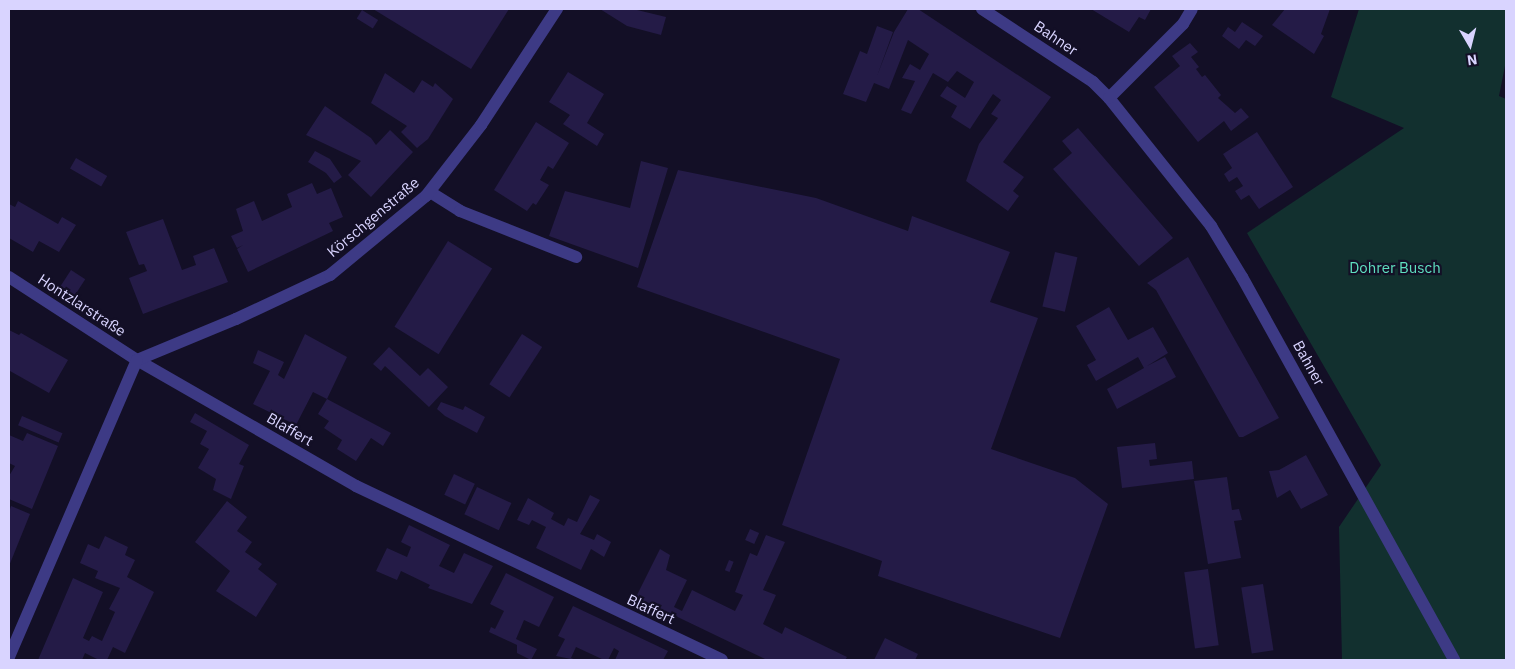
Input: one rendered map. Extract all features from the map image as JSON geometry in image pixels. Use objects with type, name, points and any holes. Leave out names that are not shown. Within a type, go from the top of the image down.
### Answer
[{"type":"street","name":"Körschgenstraße","points":[[136,360],[236,319],[330,275],[430,192],[481,125],[557,9]]},
{"type":"street","name":"Bahner","points":[[982,9],[1093,82],[1110,98],[1211,226],[1242,276],[1454,660]]},
{"type":"street","points":[[1110,98],[1183,24],[1192,9]]},
{"type":"street","points":[[430,192],[460,211],[576,257]]},
{"type":"street","name":"Hontzlarstraße","points":[[9,277],[136,360]]},
{"type":"street","points":[[9,657],[136,360]]},
{"type":"street","name":"Blaffert","points":[[136,360],[356,486],[722,660]]},
{"type":"green space","name":"Dohrer Busch","points":[[1359,9],[1506,9],[1506,61],[1499,96],[1506,99],[1506,660],[1342,660],[1339,527],[1381,465],[1247,233],[1404,128],[1331,97]]},
{"type":"building","points":[[373,9],[509,9],[471,69]]},
{"type":"building","points":[[600,9],[633,9],[666,17],[661,35],[627,26]]},
{"type":"building","points":[[908,9],[918,9],[1051,97],[1003,162],[1024,177],[1013,191],[1019,196],[1008,211],[966,181],[979,144],[998,118],[991,114],[1001,100],[993,94],[970,129],[951,117],[957,106],[940,96],[947,86],[965,98],[974,82],[957,71],[948,82],[933,73],[911,114],[901,110],[915,81],[902,78],[910,64],[920,70],[929,54],[908,40],[889,89],[874,83],[866,102],[843,94],[860,51],[867,54],[877,26],[893,32],[877,76],[894,32]]},
{"type":"building","points":[[1091,9],[1151,9],[1145,20],[1139,17],[1129,32]]},
{"type":"building","points":[[1285,9],[1330,9],[1321,34],[1324,36],[1314,54],[1272,25]]},
{"type":"building","points":[[362,10],[378,20],[373,29],[357,18]]},
{"type":"building","points":[[1242,22],[1263,36],[1255,46],[1246,40],[1239,49],[1222,36],[1228,27],[1235,32]]},
{"type":"building","points":[[1190,43],[1198,52],[1191,57],[1199,67],[1196,69],[1202,77],[1205,75],[1221,95],[1218,98],[1235,113],[1241,108],[1249,117],[1231,131],[1224,121],[1198,142],[1154,87],[1180,66],[1172,56]]},
{"type":"building","points":[[568,72],[604,94],[587,123],[604,134],[597,146],[563,124],[570,115],[549,102]]},
{"type":"building","points":[[385,73],[414,93],[422,80],[433,87],[435,83],[453,99],[428,139],[417,148],[401,132],[407,126],[371,103]]},
{"type":"building","points":[[325,106],[371,138],[376,145],[390,130],[413,152],[371,197],[348,175],[361,161],[306,135]]},
{"type":"building","points":[[536,122],[569,143],[553,169],[548,166],[540,180],[549,185],[536,205],[533,203],[527,211],[494,190]]},
{"type":"building","points":[[1078,128],[1173,238],[1139,266],[1053,169],[1072,153],[1062,141]]},
{"type":"building","points":[[1257,132],[1293,187],[1259,209],[1249,195],[1241,200],[1235,191],[1243,186],[1237,177],[1229,182],[1224,174],[1232,168],[1223,154]]},
{"type":"building","points":[[315,151],[330,159],[342,177],[334,183],[326,173],[308,162]]},
{"type":"building","points":[[76,158],[107,176],[101,186],[70,168]]},
{"type":"building","points":[[641,161],[668,168],[638,268],[549,236],[565,191],[630,208]]},
{"type":"building","points":[[678,170],[816,198],[908,231],[912,216],[1010,252],[990,302],[1038,318],[991,449],[1075,478],[1108,504],[1060,638],[878,576],[882,561],[782,525],[840,359],[637,287]]},
{"type":"building","points":[[312,183],[317,194],[331,188],[343,217],[329,223],[333,231],[248,272],[237,249],[243,245],[237,248],[231,236],[243,231],[236,209],[254,201],[262,221],[292,207],[287,194]]},
{"type":"building","points":[[18,201],[58,224],[62,217],[76,225],[59,252],[39,241],[33,252],[9,238],[9,204],[15,207]]},
{"type":"building","points":[[163,219],[182,270],[196,265],[193,256],[214,248],[228,282],[143,314],[129,278],[147,271],[144,264],[139,265],[126,232]]},
{"type":"building","points":[[448,241],[492,269],[439,354],[394,327]]},
{"type":"building","points":[[1055,252],[1077,257],[1065,312],[1042,307]]},
{"type":"building","points":[[1188,257],[1279,418],[1243,437],[1239,437],[1156,290],[1147,283]]},
{"type":"building","points":[[71,270],[85,279],[74,296],[60,287]]},
{"type":"building","points":[[1109,307],[1128,340],[1153,327],[1168,353],[1147,366],[1165,357],[1176,377],[1117,409],[1107,389],[1144,368],[1138,357],[1096,381],[1087,365],[1096,360],[1076,326]]},
{"type":"building","points":[[9,330],[19,335],[21,333],[68,360],[49,393],[10,371],[9,373]]},
{"type":"building","points":[[305,334],[347,357],[327,399],[313,392],[296,425],[253,404],[270,371],[253,363],[258,350],[284,362],[278,375],[284,379]]},
{"type":"building","points":[[522,334],[542,347],[509,397],[489,384]]},
{"type":"building","points":[[389,347],[420,376],[428,368],[448,387],[429,407],[385,366],[381,371],[373,364]]},
{"type":"building","points":[[327,399],[391,433],[383,446],[371,438],[356,461],[337,449],[342,440],[324,428],[329,421],[318,414]]},
{"type":"building","points":[[441,402],[463,410],[465,406],[485,417],[477,433],[445,416],[437,409]]},
{"type":"building","points":[[195,413],[249,445],[239,464],[244,466],[231,499],[213,490],[216,479],[198,468],[209,449],[200,444],[207,431],[190,422]]},
{"type":"building","points":[[22,416],[63,433],[59,442],[18,425]]},
{"type":"building","points":[[27,433],[58,446],[32,509],[9,499],[9,476],[15,466],[9,463],[9,435],[23,441]]},
{"type":"building","points":[[1155,443],[1157,459],[1149,460],[1150,466],[1192,461],[1194,479],[1122,488],[1117,447]]},
{"type":"building","points":[[1306,455],[1328,495],[1301,509],[1290,490],[1277,498],[1269,471],[1279,470]]},
{"type":"building","points":[[454,474],[475,484],[465,505],[444,495]]},
{"type":"building","points":[[1227,477],[1232,510],[1239,509],[1242,520],[1234,521],[1241,558],[1208,564],[1194,481]]},
{"type":"building","points":[[477,487],[511,503],[499,530],[464,514]]},
{"type":"building","points":[[590,495],[600,500],[580,534],[594,540],[597,534],[611,542],[604,557],[591,549],[581,570],[536,548],[546,527],[532,520],[529,525],[517,520],[528,498],[554,513],[551,519],[564,526],[568,518],[577,522]]},
{"type":"building","points":[[227,501],[247,517],[237,531],[252,542],[245,552],[262,564],[258,569],[277,584],[256,617],[216,591],[230,571],[195,542]]},
{"type":"building","points":[[11,506],[30,514],[9,566],[9,512]]},
{"type":"building","points":[[409,525],[450,545],[439,566],[454,573],[464,553],[493,566],[472,604],[428,588],[430,585],[401,571],[397,580],[376,571],[387,548],[407,557],[411,547],[401,542]]},
{"type":"building","points":[[750,529],[759,533],[754,544],[745,540]]},
{"type":"building","points":[[766,535],[785,542],[763,590],[776,595],[763,624],[782,634],[785,627],[847,657],[845,660],[767,660],[636,597],[660,549],[670,555],[666,570],[687,580],[674,607],[682,611],[692,590],[735,611],[743,595],[735,592],[750,553],[757,556]]},
{"type":"building","points":[[105,536],[128,547],[125,555],[135,560],[127,577],[154,592],[125,653],[113,647],[107,660],[99,660],[85,653],[82,660],[38,660],[73,578],[103,592],[83,638],[89,641],[92,636],[102,641],[115,612],[109,609],[120,588],[95,578],[98,571],[80,563],[88,544],[99,549]]},
{"type":"building","points":[[729,560],[734,562],[730,572],[725,570]]},
{"type":"building","points":[[1208,569],[1219,645],[1195,649],[1184,572]]},
{"type":"building","points":[[506,573],[554,597],[539,627],[524,620],[516,639],[537,649],[531,660],[517,653],[517,645],[489,632],[491,627],[495,629],[504,611],[490,604]]},
{"type":"building","points":[[1263,584],[1273,650],[1252,654],[1241,587]]},
{"type":"building","points":[[573,606],[668,651],[663,660],[615,660],[619,651],[614,648],[608,660],[604,660],[576,647],[571,658],[576,660],[556,656],[565,639],[558,636]]},
{"type":"building","points":[[885,638],[918,654],[915,660],[874,660]]}]
